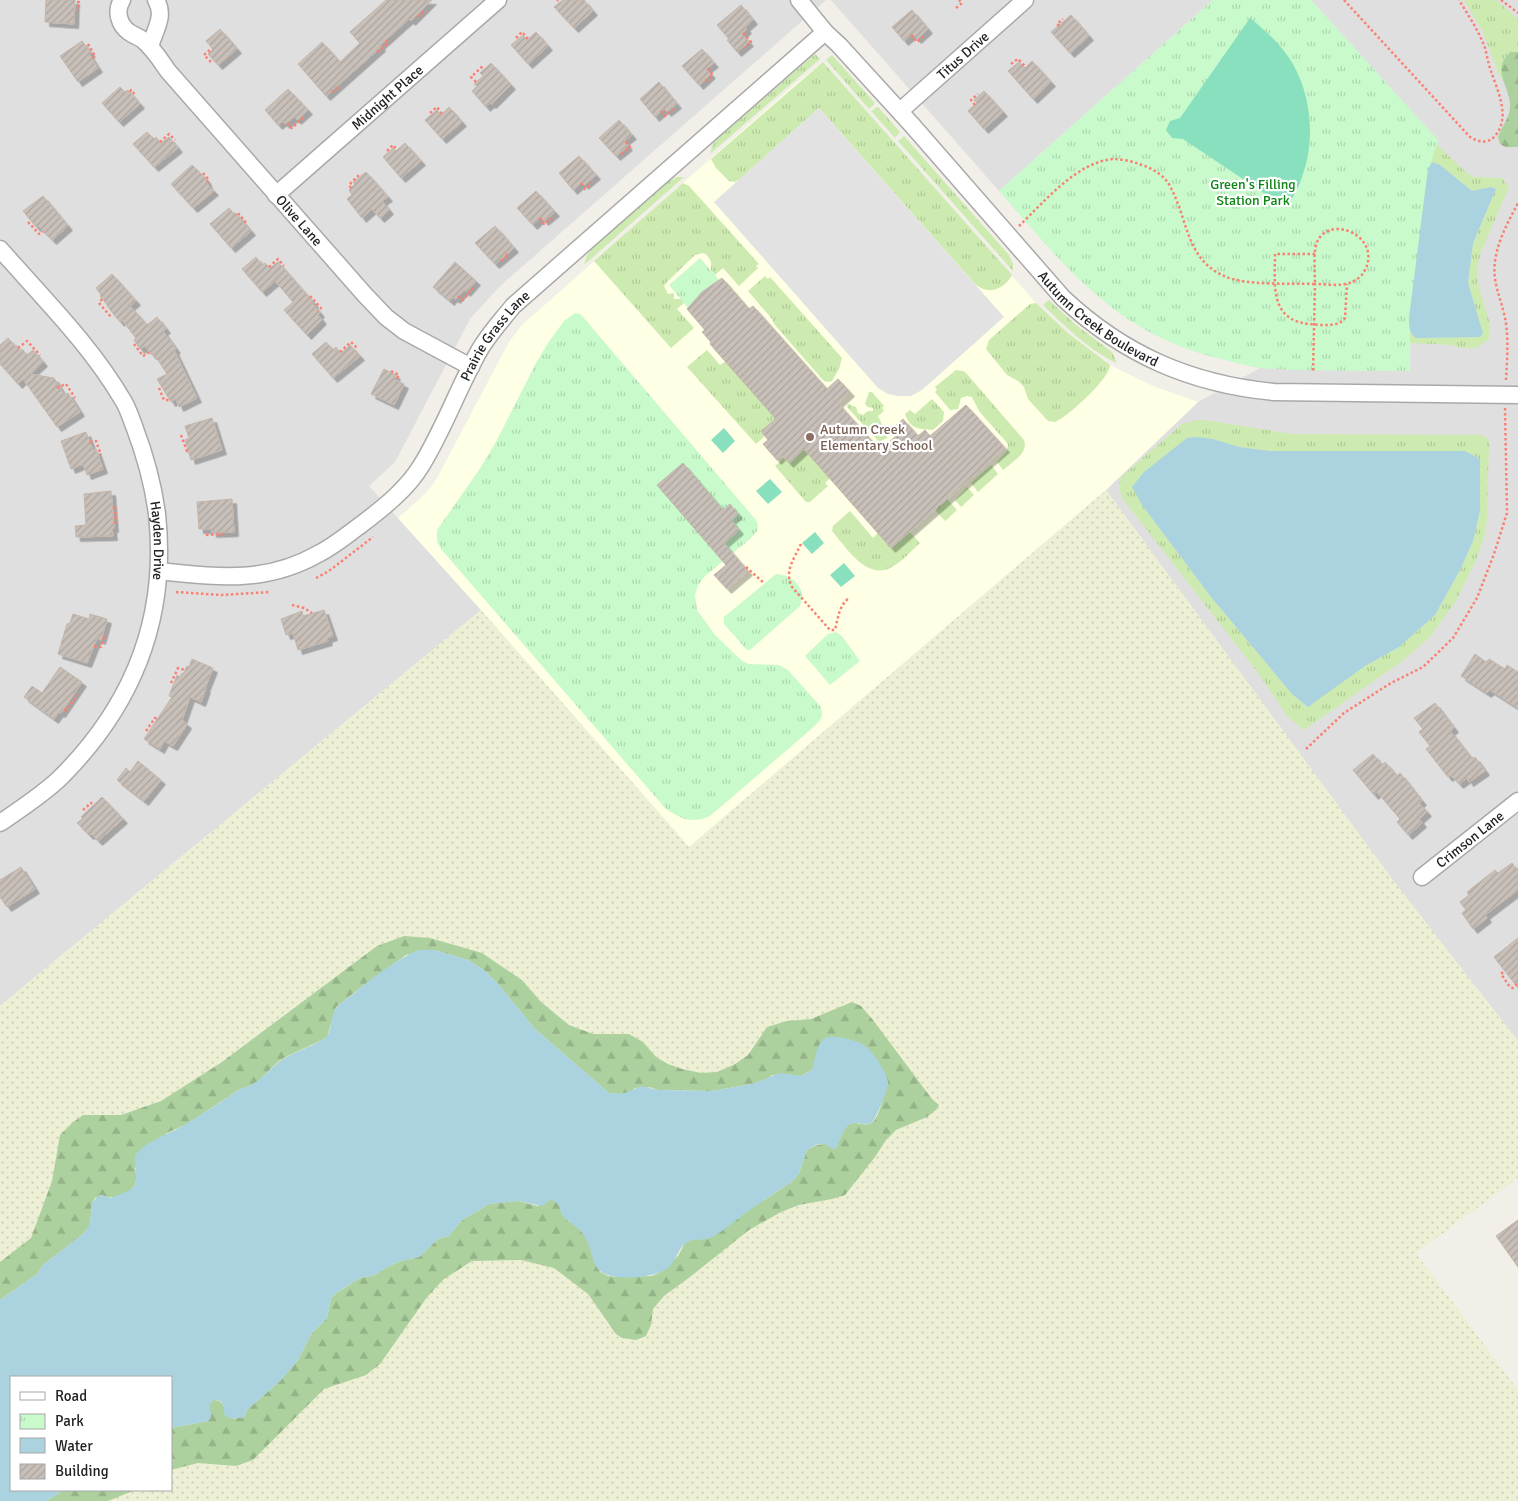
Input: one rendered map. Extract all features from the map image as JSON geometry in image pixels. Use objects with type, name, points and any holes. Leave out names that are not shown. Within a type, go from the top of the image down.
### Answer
[{"type":"street","name":"Olive Lane","points":[[122,0],[118,14],[121,24],[129,32],[143,39],[168,71],[276,195],[386,317],[404,331],[471,368]]},
{"type":"street","points":[[150,47],[153,33],[161,14],[156,0]]},
{"type":"street","name":"Midnight Place","points":[[276,195],[498,0]]},
{"type":"street","name":"Autumn Creek Boulevard","points":[[799,0],[825,32],[900,111],[1063,298],[1083,316],[1123,346],[1156,362],[1210,381],[1247,390],[1283,392],[1512,390]]},
{"type":"street","name":"Titus Drive","points":[[900,111],[1024,0]]},
{"type":"street","name":"Prairie Grass Lane","points":[[160,571],[207,576],[251,576],[281,570],[300,563],[332,546],[373,515],[404,488],[419,468],[433,446],[480,349],[513,306],[825,32]]},
{"type":"street","name":"Hayden Drive","points":[[0,249],[90,350],[124,403],[146,456],[159,538],[160,571],[152,617],[143,653],[124,695],[103,728],[63,776],[0,823]]},
{"type":"street","name":"Crimson Lane","points":[[1422,877],[1518,801]]},
{"type":"path","points":[[956,8],[962,3],[960,0]]},
{"type":"path","points":[[1344,0],[1470,137],[1484,142],[1495,136],[1501,126],[1502,109],[1500,94],[1482,41],[1459,0]]},
{"type":"path","points":[[1501,0],[1518,13]]},
{"type":"path","points":[[77,2],[79,2],[78,11]]},
{"type":"path","points":[[418,15],[426,10]]},
{"type":"path","points":[[1059,26],[1057,24],[1063,19]]},
{"type":"path","points":[[516,38],[522,32],[528,39]]},
{"type":"path","points":[[743,33],[751,42],[744,48]]},
{"type":"path","points":[[910,35],[917,42],[924,36]]},
{"type":"path","points":[[377,52],[388,43],[385,39]]},
{"type":"path","points":[[88,44],[95,56],[92,58]]},
{"type":"path","points":[[211,62],[204,55],[212,48]]},
{"type":"path","points":[[1011,64],[1018,58],[1026,68]]},
{"type":"path","points":[[476,82],[471,77],[484,65]]},
{"type":"path","points":[[706,81],[713,76],[707,68]]},
{"type":"path","points":[[332,92],[337,86]]},
{"type":"path","points":[[130,92],[131,90],[136,96]]},
{"type":"path","points":[[975,105],[971,100],[978,94]]},
{"type":"path","points":[[430,113],[437,107],[442,114]]},
{"type":"path","points":[[661,112],[665,116],[673,109]]},
{"type":"path","points":[[287,123],[292,128],[304,117]]},
{"type":"path","points":[[160,142],[169,134],[175,140]]},
{"type":"path","points":[[622,154],[630,147],[625,140]]},
{"type":"path","points":[[387,151],[393,145],[397,150]]},
{"type":"path","points":[[1023,222],[1052,194],[1082,170],[1099,161],[1114,159],[1147,166],[1171,186],[1195,249],[1211,267],[1225,276],[1275,283],[1315,284],[1347,284],[1360,278],[1369,261],[1369,253],[1365,243],[1347,230],[1331,230],[1323,234],[1317,241],[1315,254],[1315,284],[1313,372]]},
{"type":"path","points":[[203,173],[209,180],[207,182]]},
{"type":"path","points":[[351,188],[348,185],[359,175]]},
{"type":"path","points":[[581,183],[585,189],[592,183]]},
{"type":"path","points":[[1512,390],[1505,319],[1496,291],[1495,262],[1502,234],[1518,203]]},
{"type":"path","points":[[238,215],[248,224]]},
{"type":"path","points":[[540,218],[544,224],[552,218]]},
{"type":"path","points":[[28,222],[39,234],[43,232]]},
{"type":"path","points":[[502,261],[508,256],[506,254]]},
{"type":"path","points":[[1315,254],[1275,254],[1275,283],[1278,304],[1291,321],[1314,325],[1337,324],[1343,321],[1345,318],[1347,284]]},
{"type":"path","points":[[269,267],[278,259],[284,266]]},
{"type":"path","points":[[458,296],[463,300],[473,288]]},
{"type":"path","points":[[310,296],[322,308],[318,311]]},
{"type":"path","points":[[102,298],[99,303],[111,317]]},
{"type":"path","points":[[18,348],[27,341],[40,355]]},
{"type":"path","points":[[340,352],[351,342],[357,348]]},
{"type":"path","points":[[134,344],[143,356],[150,352]]},
{"type":"path","points":[[391,371],[399,376],[396,380]]},
{"type":"path","points":[[57,388],[66,384],[75,398]]},
{"type":"path","points":[[159,388],[164,400],[170,400]]},
{"type":"path","points":[[1306,749],[1344,714],[1391,684],[1423,667],[1453,638],[1478,598],[1507,513],[1505,406]]},
{"type":"path","points":[[181,435],[186,451],[188,450]]},
{"type":"path","points":[[90,442],[96,441],[101,455]]},
{"type":"path","points":[[114,523],[116,522],[115,506]]},
{"type":"path","points":[[206,535],[224,534],[224,532]]},
{"type":"path","points":[[316,578],[329,571],[376,534]]},
{"type":"path","points":[[801,544],[790,567],[788,580],[830,630],[835,630],[842,604],[848,599]]},
{"type":"path","points":[[746,567],[764,583]]},
{"type":"path","points":[[176,592],[221,595],[270,592]]},
{"type":"path","points":[[292,605],[304,608],[312,613]]},
{"type":"path","points":[[94,646],[101,647],[105,634]]},
{"type":"path","points":[[171,683],[178,668],[185,670]]},
{"type":"path","points":[[64,710],[67,710],[77,695]]},
{"type":"path","points":[[146,731],[153,719],[158,719]]},
{"type":"path","points":[[84,810],[92,804]]},
{"type":"path","points":[[1503,972],[1501,974],[1510,987],[1513,988],[1518,983]]},
{"type":"shaded area","points":[[0,0],[826,0],[499,287],[470,319],[395,462],[369,486],[481,610],[0,1006]]},
{"type":"shaded area","points":[[831,0],[1213,0],[999,191]]},
{"type":"shaded area","points":[[1311,0],[1518,0],[1518,1041],[1392,879],[1106,490],[1198,402],[1260,368],[1410,371],[1411,312]]},
{"type":"shaded area","name":"Autumn Creek Elementary School","points":[[823,62],[1036,303],[1068,333],[1110,365],[1153,386],[1198,402],[1106,490],[689,847],[398,518],[426,493],[436,480],[509,342],[522,325],[794,85]]},
{"type":"shaded area","points":[[819,108],[1004,317],[922,390],[911,396],[888,394],[878,388],[714,202]]},
{"type":"shaded area","points":[[1106,490],[1392,879],[1518,1041],[1518,1178],[1416,1253],[1518,1390],[1518,1501],[0,1501],[0,1006],[481,610],[689,847]]},
{"type":"green space","name":"Green's Filling Station Park","points":[[1213,0],[1311,0],[1438,140],[1426,184],[1418,248],[1411,318],[1410,371],[1262,368],[1239,364],[1187,349],[1154,334],[1124,317],[1097,296],[1048,247],[999,191]]},
{"type":"green space","points":[[1464,0],[1496,0],[1518,19],[1518,76],[1506,85],[1499,75],[1483,32]]},
{"type":"green space","points":[[1250,18],[1274,40],[1290,59],[1305,92],[1308,106],[1310,135],[1306,164],[1299,185],[1286,208],[1183,139],[1172,138],[1166,130],[1170,121],[1180,118]]},
{"type":"green space","points":[[1510,52],[1518,52],[1518,147],[1505,147],[1500,144],[1498,137],[1510,109],[1502,67]]},
{"type":"green space","points":[[815,54],[820,59],[710,154],[712,146],[717,139]]},
{"type":"green space","points":[[832,55],[875,103],[869,109],[826,60]]},
{"type":"green space","points":[[823,62],[1012,275],[1005,284],[996,289],[986,290],[975,284],[819,108],[735,182],[729,181],[716,168],[711,159]]},
{"type":"green space","points":[[878,107],[900,132],[895,138],[871,111]]},
{"type":"green space","points":[[904,136],[1009,255],[1013,264],[1013,271],[898,141]]},
{"type":"green space","points":[[1432,140],[1473,177],[1502,178],[1509,187],[1481,252],[1477,268],[1478,283],[1490,324],[1489,339],[1476,348],[1406,343],[1399,329]],"holes":[[[1440,165],[1472,191],[1490,187],[1496,189],[1473,243],[1468,283],[1481,327],[1480,337],[1417,338],[1412,335],[1411,308],[1428,169]]]},
{"type":"green space","points":[[677,177],[684,177],[584,265],[587,255],[594,246],[667,182]]},
{"type":"green space","points":[[683,183],[689,186],[759,264],[756,266],[758,268],[739,286],[723,268],[715,275],[711,270],[711,262],[707,255],[703,253],[695,255],[664,286],[668,294],[673,293],[674,299],[681,299],[684,303],[677,309],[694,328],[671,348],[594,261]]},
{"type":"green space","points":[[700,258],[719,280],[702,292],[688,308],[669,285]]},
{"type":"green space","points":[[765,276],[768,279],[770,277],[842,358],[839,369],[832,381],[826,382],[823,380],[748,291]]},
{"type":"green space","points":[[1049,300],[1076,325],[1112,352],[1117,363],[1098,353],[1059,320],[1043,305]]},
{"type":"green space","points":[[1036,303],[1068,333],[1110,365],[1103,379],[1096,387],[1069,413],[1055,422],[1048,421],[1028,399],[1024,387],[1007,375],[986,349],[989,340],[1030,304]]},
{"type":"green space","points":[[575,313],[583,317],[756,520],[758,525],[757,531],[750,539],[705,576],[698,585],[695,595],[697,610],[715,635],[742,661],[749,664],[779,665],[788,670],[822,710],[822,717],[815,725],[710,816],[698,820],[687,819],[666,809],[441,549],[437,541],[437,530],[496,442],[548,343],[564,321]]},
{"type":"green space","points":[[707,350],[720,365],[726,361],[776,419],[761,431],[765,436],[756,444],[687,367]]},
{"type":"green space","points":[[956,370],[966,373],[1024,440],[1025,445],[1022,453],[1003,470],[997,462],[1007,451],[1008,444],[979,411],[972,397],[961,398],[958,409],[950,410],[935,392],[937,390],[935,387]]},
{"type":"green space","points":[[869,392],[872,392],[884,406],[882,408],[884,411],[878,416],[887,438],[879,442],[847,407],[848,404],[856,407],[858,413],[863,415],[868,411],[873,411],[873,408],[865,404]]},
{"type":"green space","points":[[932,399],[944,412],[943,421],[933,430],[912,425],[905,414],[910,410],[915,414]]},
{"type":"green space","points":[[1204,420],[1292,434],[1483,435],[1489,441],[1485,535],[1476,560],[1456,601],[1430,637],[1401,662],[1304,730],[1288,717],[1255,669],[1122,498],[1120,483],[1123,475],[1182,424]],"holes":[[[1213,439],[1239,447],[1270,451],[1465,451],[1480,459],[1473,541],[1460,570],[1435,615],[1399,647],[1365,666],[1307,707],[1292,694],[1211,597],[1142,505],[1144,472],[1158,462]]]},
{"type":"green space","points":[[724,428],[735,441],[723,453],[711,440]]},
{"type":"green space","points":[[804,449],[830,478],[825,483],[828,486],[810,502],[806,502],[775,466],[784,458],[789,463]]},
{"type":"green space","points":[[991,465],[998,474],[978,492],[971,483]]},
{"type":"green space","points":[[770,479],[782,492],[768,504],[756,491]]},
{"type":"green space","points":[[967,487],[974,495],[961,507],[955,500]]},
{"type":"green space","points":[[947,499],[957,510],[945,521],[935,510]]},
{"type":"green space","points":[[850,511],[873,538],[878,533],[891,548],[910,532],[920,543],[902,560],[890,568],[881,570],[865,566],[857,560],[832,531],[833,526]]},
{"type":"green space","points":[[815,532],[824,543],[812,554],[802,543]]},
{"type":"green space","points":[[844,563],[855,576],[841,587],[830,575]]},
{"type":"green space","points":[[776,574],[788,577],[800,588],[802,599],[800,606],[750,650],[747,650],[724,624],[724,617]]},
{"type":"green space","points":[[836,632],[842,636],[860,661],[830,685],[805,656],[828,634]]},
{"type":"green space","points":[[404,936],[430,938],[482,953],[522,980],[541,1002],[569,1025],[593,1034],[629,1034],[643,1042],[656,1057],[668,1064],[701,1073],[717,1072],[735,1064],[748,1055],[767,1027],[787,1021],[811,1019],[852,1002],[861,1006],[873,1020],[932,1099],[939,1105],[927,1117],[896,1130],[886,1140],[845,1195],[799,1205],[781,1212],[749,1230],[664,1296],[653,1309],[651,1325],[646,1336],[636,1340],[622,1338],[616,1334],[588,1294],[554,1268],[521,1260],[472,1261],[444,1279],[427,1297],[380,1364],[366,1375],[324,1389],[253,1460],[236,1466],[198,1463],[172,1470],[172,1428],[208,1421],[210,1404],[213,1400],[222,1403],[232,1419],[244,1417],[247,1410],[280,1381],[298,1360],[311,1334],[327,1318],[331,1299],[335,1294],[360,1278],[375,1275],[401,1261],[419,1257],[438,1239],[449,1236],[461,1221],[489,1204],[518,1201],[537,1206],[554,1200],[559,1204],[562,1214],[568,1221],[582,1230],[600,1272],[616,1277],[652,1276],[659,1273],[678,1256],[685,1243],[766,1199],[794,1180],[799,1173],[807,1150],[819,1145],[839,1141],[849,1124],[867,1124],[874,1121],[888,1084],[862,1044],[853,1041],[815,1062],[812,1070],[801,1076],[772,1075],[766,1080],[752,1084],[712,1091],[658,1090],[649,1087],[635,1088],[629,1093],[609,1093],[535,1029],[485,971],[468,960],[434,950],[406,955],[336,1007],[327,1037],[281,1060],[254,1084],[240,1089],[187,1124],[167,1133],[135,1168],[136,1180],[133,1188],[120,1196],[106,1197],[102,1195],[95,1198],[92,1203],[90,1225],[83,1234],[43,1265],[37,1274],[0,1300],[0,1262],[31,1238],[52,1181],[60,1135],[72,1123],[83,1115],[121,1115],[161,1101],[222,1062],[377,946]]},
{"type":"green space","points":[[62,1491],[133,1491],[108,1501],[46,1501]]},
{"type":"water","points":[[1432,162],[1440,165],[1472,191],[1491,187],[1496,189],[1473,243],[1468,283],[1483,333],[1480,337],[1416,338],[1410,330],[1409,318],[1428,169]]},
{"type":"water","points":[[1187,438],[1213,439],[1239,447],[1270,451],[1465,451],[1480,459],[1480,510],[1473,541],[1460,570],[1435,615],[1399,647],[1365,666],[1308,707],[1292,694],[1211,597],[1142,505],[1132,487],[1144,472]]},
{"type":"water","points":[[419,950],[434,950],[468,960],[485,971],[498,984],[535,1029],[609,1093],[623,1093],[641,1086],[658,1090],[712,1091],[752,1084],[780,1073],[801,1076],[812,1070],[818,1048],[825,1038],[829,1037],[844,1038],[866,1047],[875,1056],[883,1069],[888,1085],[878,1112],[871,1123],[853,1123],[849,1125],[844,1131],[837,1148],[832,1149],[829,1146],[820,1144],[807,1150],[799,1173],[794,1180],[716,1235],[686,1243],[681,1247],[669,1267],[656,1274],[627,1278],[603,1273],[595,1264],[586,1238],[563,1216],[556,1202],[550,1200],[542,1206],[518,1201],[489,1204],[461,1221],[449,1236],[438,1239],[419,1257],[401,1261],[375,1275],[360,1278],[335,1294],[331,1299],[327,1318],[311,1334],[298,1360],[280,1381],[247,1410],[244,1417],[232,1419],[225,1416],[222,1402],[213,1400],[210,1404],[211,1417],[208,1421],[172,1428],[172,1376],[10,1376],[10,1491],[62,1491],[46,1501],[0,1501],[0,1300],[37,1274],[43,1265],[83,1234],[90,1225],[92,1203],[99,1195],[111,1198],[130,1190],[135,1185],[135,1155],[140,1150],[240,1089],[255,1083],[287,1057],[315,1044],[327,1036],[332,1017],[340,1004],[401,959]]},
{"type":"building","points":[[46,0],[75,0],[74,24],[45,22]]},
{"type":"building","points":[[386,0],[432,0],[411,21],[409,19],[380,45],[381,47],[326,96],[298,64],[322,42],[340,62],[360,43],[350,32]]},
{"type":"building","points":[[563,0],[584,0],[593,11],[574,28],[554,7]]},
{"type":"building","points":[[741,5],[753,20],[745,27],[747,29],[742,34],[749,42],[737,52],[717,25]]},
{"type":"building","points":[[912,10],[928,29],[917,39],[912,34],[904,41],[892,27]]},
{"type":"building","points":[[1071,15],[1089,36],[1070,53],[1051,32]]},
{"type":"building","points":[[220,29],[237,49],[218,65],[208,54],[213,49],[206,41]]},
{"type":"building","points":[[536,32],[548,46],[528,64],[511,45],[523,35],[527,40]]},
{"type":"building","points":[[82,41],[91,53],[89,54],[98,68],[78,82],[60,56]]},
{"type":"building","points":[[702,49],[714,63],[706,69],[711,74],[699,85],[682,66]]},
{"type":"building","points":[[1032,61],[1051,82],[1033,99],[1008,71],[1019,62],[1025,68]]},
{"type":"building","points":[[491,63],[511,85],[492,104],[490,103],[486,107],[472,91],[477,86],[474,84],[483,76],[480,73]]},
{"type":"building","points":[[659,82],[677,104],[667,112],[664,109],[655,117],[640,99]]},
{"type":"building","points":[[120,87],[125,92],[128,90],[140,104],[119,122],[102,103]]},
{"type":"building","points":[[288,89],[308,110],[297,120],[294,117],[285,124],[283,121],[278,125],[265,110]]},
{"type":"building","points":[[984,91],[1003,112],[984,129],[968,111],[977,103],[974,100]]},
{"type":"building","points":[[449,107],[462,122],[442,139],[425,120],[437,110],[441,115]]},
{"type":"building","points":[[619,120],[632,135],[624,141],[628,146],[616,156],[599,138]]},
{"type":"building","points":[[147,132],[154,139],[156,137],[161,143],[169,137],[178,148],[154,167],[133,144]]},
{"type":"building","points":[[405,143],[421,161],[401,178],[383,157],[393,148],[396,151]]},
{"type":"building","points":[[579,156],[596,175],[584,185],[582,182],[573,190],[559,173]]},
{"type":"building","points":[[192,165],[206,179],[208,185],[214,191],[193,208],[171,184]]},
{"type":"building","points":[[366,172],[388,197],[382,201],[389,210],[380,218],[372,209],[362,218],[347,199],[352,195],[349,190],[355,184],[353,182]]},
{"type":"building","points":[[536,191],[555,212],[544,221],[541,217],[533,225],[517,208]]},
{"type":"building","points":[[43,196],[68,226],[52,240],[38,226],[36,227],[23,211]]},
{"type":"building","points":[[229,208],[234,214],[236,213],[251,231],[231,248],[210,224]]},
{"type":"building","points":[[495,226],[514,248],[495,264],[475,243]]},
{"type":"building","points":[[256,257],[262,265],[265,263],[270,268],[278,262],[314,303],[322,320],[307,335],[284,310],[293,302],[275,281],[262,292],[242,269]]},
{"type":"building","points":[[455,262],[476,281],[466,292],[464,290],[456,299],[453,297],[450,301],[433,287]]},
{"type":"building","points":[[112,274],[136,301],[130,306],[147,325],[157,317],[166,329],[163,331],[176,349],[174,350],[197,398],[179,407],[176,399],[171,402],[157,379],[167,374],[154,354],[152,355],[145,346],[140,349],[134,340],[136,338],[122,320],[120,322],[107,306],[96,288]]},
{"type":"building","points":[[722,278],[749,309],[753,306],[827,389],[838,379],[850,392],[838,403],[880,450],[896,436],[891,430],[903,419],[918,436],[925,430],[930,436],[966,405],[1005,448],[891,548],[804,449],[789,463],[782,455],[777,460],[763,444],[768,440],[761,431],[776,419],[710,344],[711,342],[702,332],[705,330],[687,309],[702,292]]},
{"type":"building","points":[[8,338],[27,355],[33,350],[43,362],[30,374],[54,378],[64,395],[68,393],[80,412],[57,427],[23,379],[18,384],[0,364],[0,345]]},
{"type":"building","points":[[326,342],[333,350],[336,347],[341,353],[350,345],[360,356],[333,378],[312,354]]},
{"type":"building","points":[[384,369],[396,375],[394,379],[404,384],[394,405],[371,394]]},
{"type":"building","points":[[212,418],[222,450],[191,460],[185,440],[189,438],[185,426]]},
{"type":"building","points":[[86,432],[93,450],[96,449],[103,469],[87,475],[83,464],[71,469],[61,441]]},
{"type":"building","points":[[683,463],[723,510],[730,504],[738,514],[731,520],[739,530],[724,543],[748,571],[727,589],[714,575],[726,565],[657,485]]},
{"type":"building","points":[[111,491],[113,536],[76,537],[75,526],[86,525],[84,494]]},
{"type":"building","points":[[232,499],[234,532],[212,533],[212,529],[199,529],[197,502]]},
{"type":"building","points":[[324,610],[333,636],[327,638],[328,641],[298,650],[293,633],[286,635],[281,619],[302,611],[303,616]]},
{"type":"building","points":[[73,614],[89,619],[90,614],[107,619],[101,640],[97,638],[87,663],[58,654],[67,624],[70,623]]},
{"type":"building","points":[[1475,654],[1486,662],[1489,659],[1505,669],[1507,665],[1518,672],[1518,708],[1490,690],[1487,693],[1461,676]]},
{"type":"building","points":[[192,659],[213,668],[206,688],[201,702],[190,697],[182,720],[187,724],[173,746],[164,741],[160,749],[144,739],[172,697],[169,696],[177,675],[180,677],[183,674],[187,666],[189,667]]},
{"type":"building","points":[[60,667],[82,682],[61,713],[59,712],[54,719],[24,697],[32,686],[42,693]]},
{"type":"building","points":[[1435,703],[1454,728],[1450,731],[1472,759],[1475,757],[1485,771],[1469,782],[1467,778],[1459,784],[1451,775],[1448,777],[1426,749],[1430,746],[1419,732],[1423,729],[1414,718]]},
{"type":"building","points":[[1373,754],[1382,765],[1385,762],[1397,776],[1400,773],[1422,801],[1419,803],[1427,812],[1419,819],[1422,823],[1408,835],[1397,822],[1400,819],[1377,792],[1374,795],[1353,770]]},
{"type":"building","points":[[138,761],[161,780],[144,801],[117,780],[126,768],[130,772]]},
{"type":"building","points":[[102,797],[123,819],[98,841],[77,823]]},
{"type":"building","points":[[1512,863],[1518,871],[1518,890],[1485,915],[1487,918],[1473,929],[1462,913],[1466,910],[1460,902],[1469,895],[1467,892],[1495,870],[1498,873]]},
{"type":"building","points":[[21,867],[35,889],[7,907],[0,897],[0,880]]},
{"type":"building","points":[[1518,938],[1518,988],[1494,957]]},
{"type":"building","points":[[1518,1220],[1518,1267],[1496,1236]]},
{"type":"place","name":"Autumn Creek Elementary School","points":[[810,437]]}]
